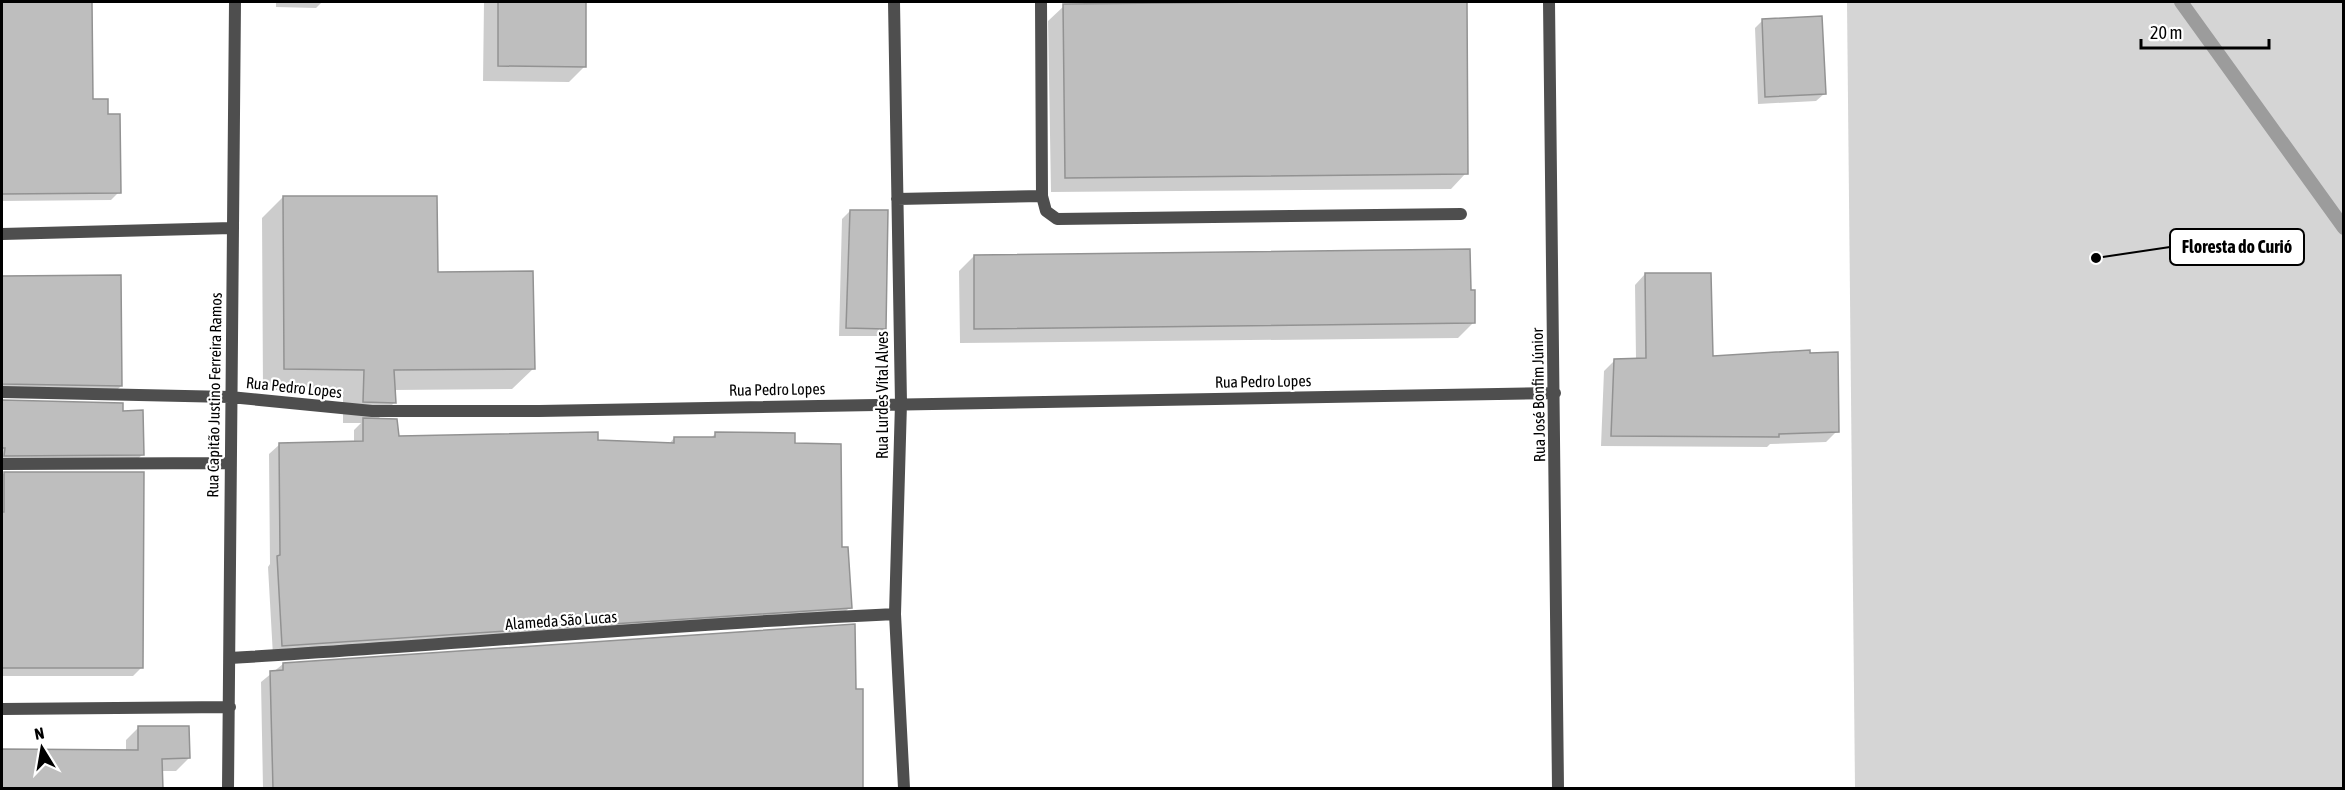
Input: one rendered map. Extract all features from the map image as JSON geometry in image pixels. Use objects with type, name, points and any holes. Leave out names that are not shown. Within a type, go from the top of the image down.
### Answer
[{"type":"street","name":"Rua Capitão Justino Ferreira Ramos","points":[[228,789],[235,2]]},
{"type":"street","name":"Rua Lurdes Vítal Alves","points":[[894,2],[901,403],[895,614],[904,789]]},
{"type":"street","points":[[1041,2],[1042,196],[1046,211],[1057,219],[1461,214]]},
{"type":"street","name":"Rua José Bonfim Júnior","points":[[1549,2],[1558,789]]},
{"type":"street","points":[[897,199],[1042,196]]},
{"type":"street","points":[[2,234],[232,228]]},
{"type":"street","name":"Rua Pedro Lopes","points":[[2,392],[231,397],[372,411],[539,411],[1555,393]]},
{"type":"street","points":[[2,464],[230,463]]},
{"type":"street","name":"Alameda São Lucas","points":[[230,658],[466,644],[783,619],[895,614]]},
{"type":"street","points":[[2,709],[230,707]]},
{"type":"shaded area","points":[[1847,2],[2343,2],[2343,788],[1855,788]]},
{"type":"building","points":[[2,2],[92,2],[93,99],[108,99],[108,114],[120,114],[121,193],[2,194]]},
{"type":"building","points":[[498,2],[586,2],[586,67],[498,66]]},
{"type":"building","points":[[1467,2],[1468,174],[1065,178],[1063,4]]},
{"type":"building","points":[[1822,16],[1826,94],[1765,97],[1762,19]]},
{"type":"building","points":[[283,196],[437,196],[438,272],[533,271],[535,369],[394,370],[396,403],[363,402],[364,370],[284,369]]},
{"type":"building","points":[[850,210],[888,210],[886,329],[846,328]]},
{"type":"building","points":[[1470,249],[1471,290],[1475,290],[1475,323],[974,329],[974,255]]},
{"type":"building","points":[[1645,273],[1711,273],[1713,356],[1810,350],[1810,353],[1838,352],[1839,432],[1779,434],[1779,437],[1611,436],[1614,359],[1646,358]]},
{"type":"building","points":[[121,275],[122,386],[2,384],[2,276]]},
{"type":"building","points":[[2,400],[123,403],[123,411],[143,410],[144,455],[4,456]]},
{"type":"building","points":[[363,418],[397,419],[399,436],[598,432],[598,440],[674,443],[674,437],[715,437],[715,432],[795,433],[795,443],[841,444],[842,547],[848,547],[852,608],[282,646],[277,556],[280,555],[279,443],[363,441]]},
{"type":"building","points":[[4,472],[144,472],[143,668],[2,668]]},
{"type":"building","points":[[855,624],[856,689],[863,689],[863,789],[273,789],[270,671],[283,670],[283,663]]},
{"type":"building","points":[[138,726],[189,726],[190,758],[162,759],[163,789],[2,789],[2,749],[138,750]]},
{"type":"waterway","points":[[2181,2],[2344,228]]},
{"type":"place","name":"Floresta do Curió","points":[[2096,258]]}]
